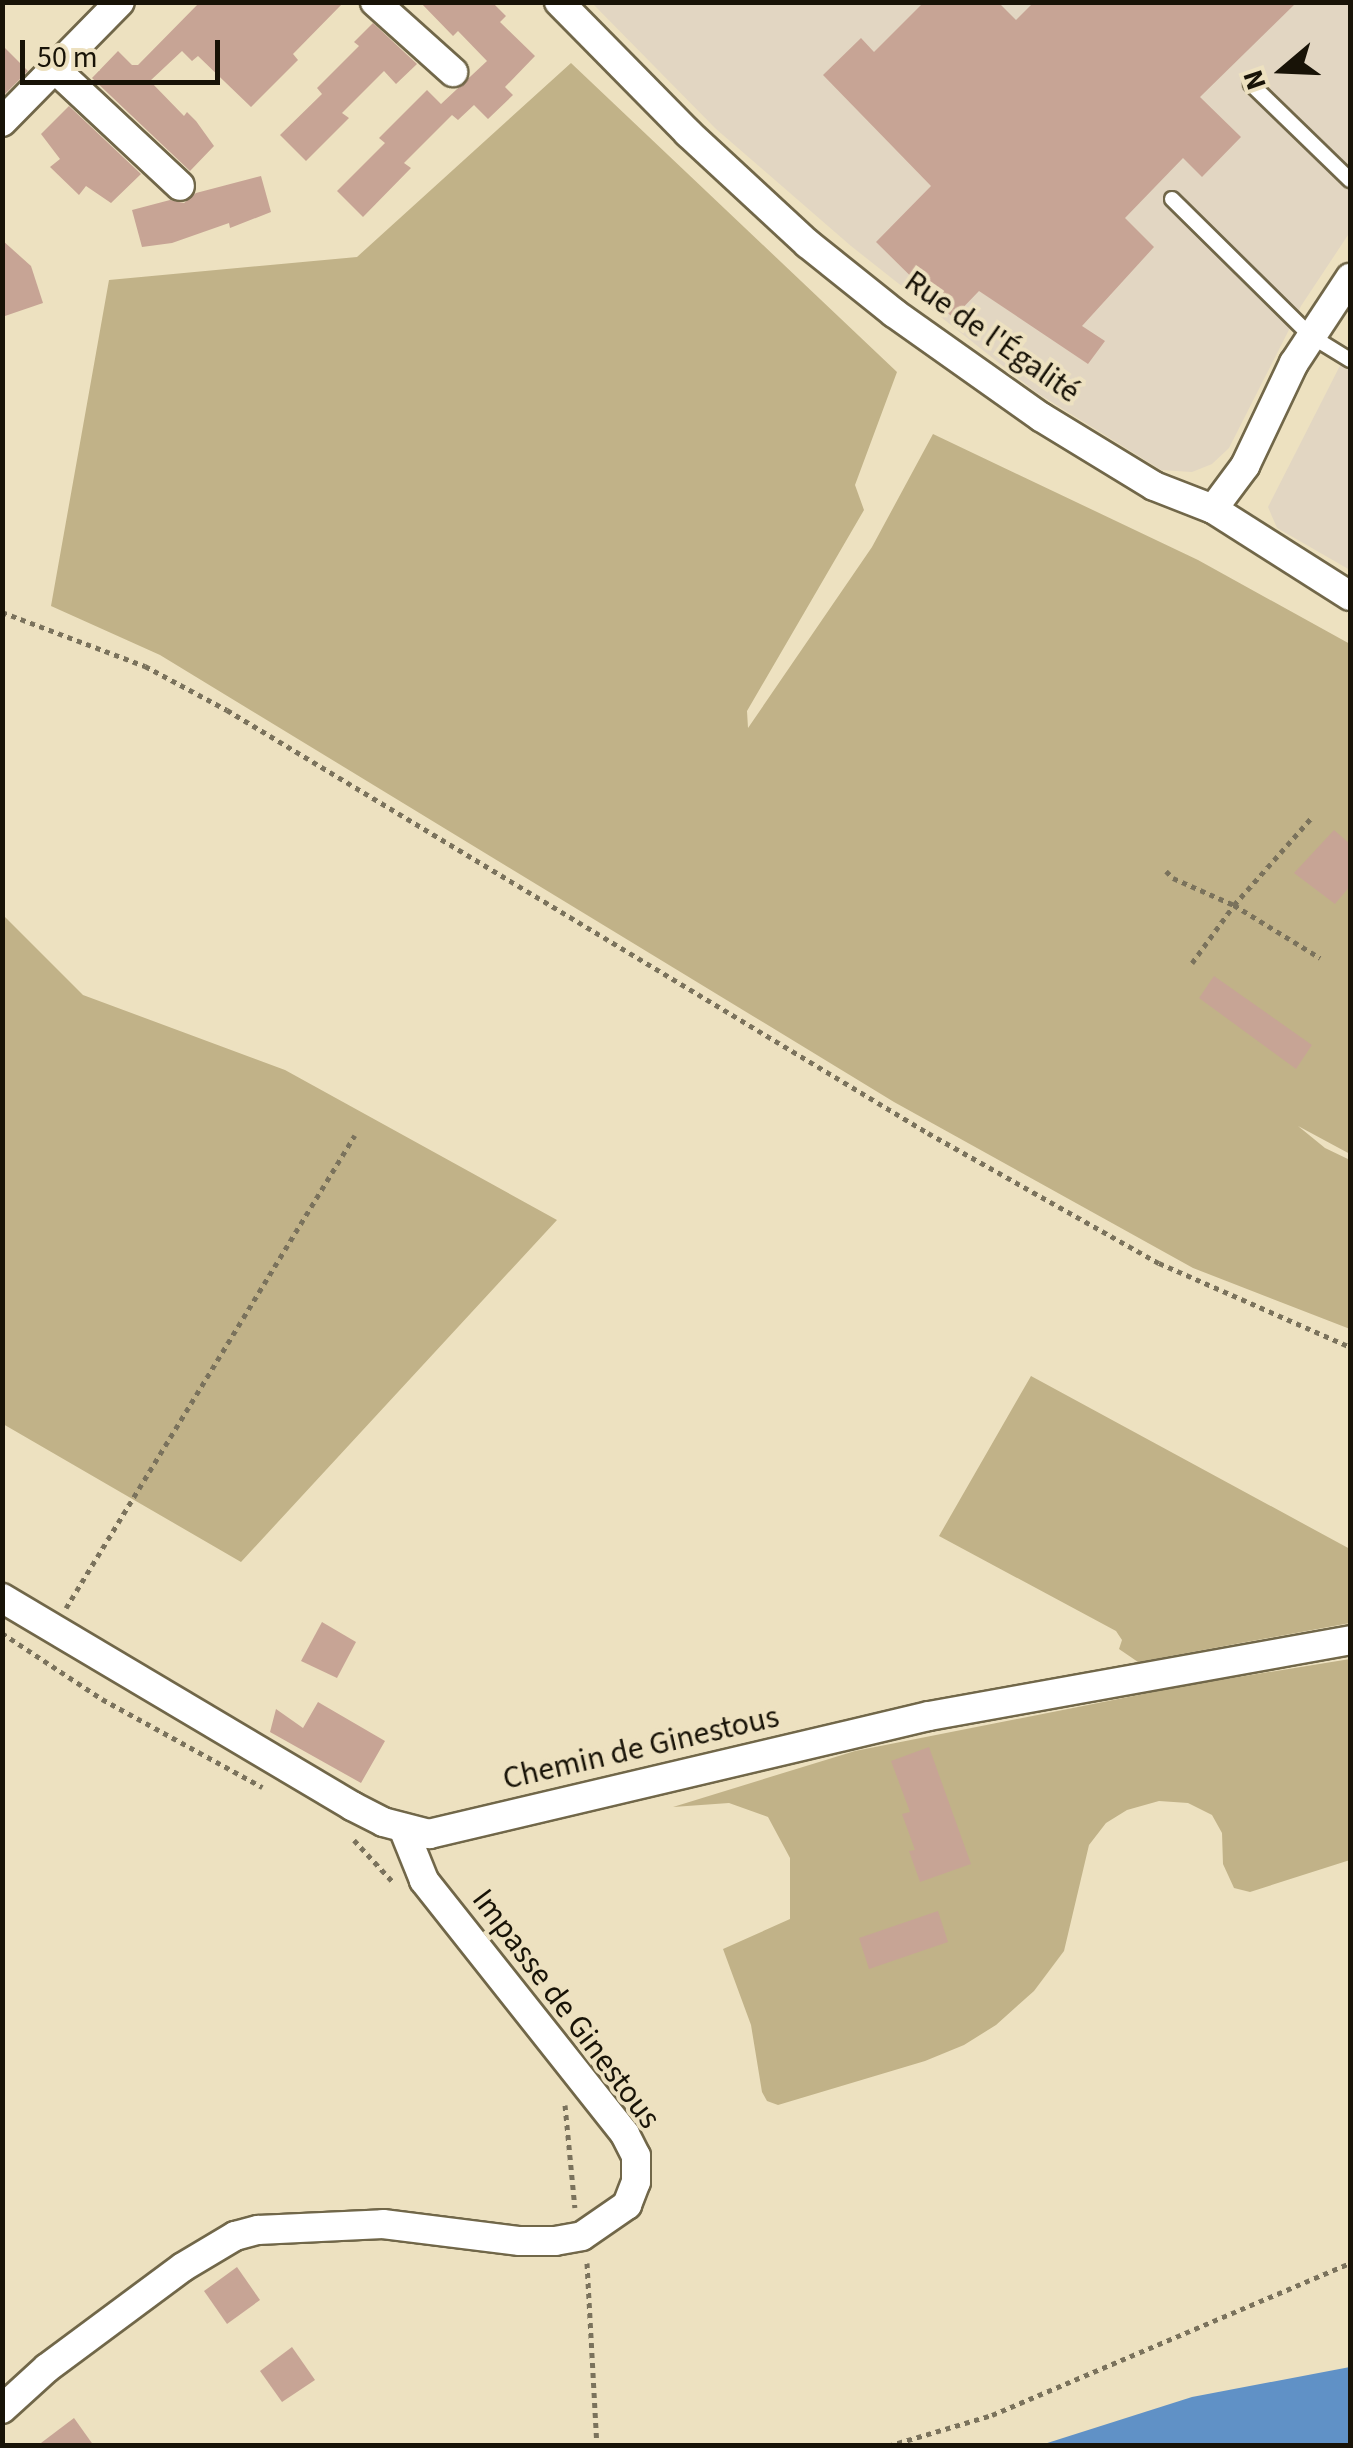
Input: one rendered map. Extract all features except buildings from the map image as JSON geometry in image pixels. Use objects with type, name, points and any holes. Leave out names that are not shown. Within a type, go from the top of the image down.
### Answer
[{"type":"street","points":[[2,122],[120,2]]},
{"type":"street","points":[[375,2],[453,72]]},
{"type":"street","name":"Rue de l'Égalité","points":[[559,2],[808,244],[894,314],[1041,417],[1154,486],[1213,509],[1350,596]]},
{"type":"street","points":[[55,69],[180,186]]},
{"type":"street","points":[[1213,509],[1245,466],[1312,336],[1350,278]]},
{"type":"street","name":"Chemin de Ginestous","points":[[2,1598],[352,1806],[403,1828],[428,1834],[928,1716],[1350,1640]]},
{"type":"street","name":"Impasse de Ginestous","points":[[2,2409],[47,2368],[184,2267],[247,2233],[383,2224],[520,2242],[582,2236],[627,2204],[636,2182],[636,2156],[626,2134],[564,2062],[424,1880],[403,1828]]},
{"type":"lane","points":[[1251,84],[1350,180]]},
{"type":"lane","points":[[1172,199],[1312,336],[1350,360]]},
{"type":"path","points":[[2,612],[146,666],[227,710],[928,1134],[1159,1263],[1350,1347]]},
{"type":"path","points":[[1192,963],[1234,906],[1313,816]]},
{"type":"path","points":[[1166,870],[1172,878],[1234,906],[1320,958]]},
{"type":"path","points":[[54,1628],[355,1135]]},
{"type":"path","points":[[2,1633],[102,1699],[263,1788]]},
{"type":"path","points":[[339,1831],[368,1851],[396,1885]]},
{"type":"path","points":[[556,2088],[566,2106],[571,2181],[592,2306],[598,2446]]},
{"type":"path","points":[[888,2446],[992,2415],[1350,2264]]},
{"type":"shaded area","points":[[592,3],[1350,3],[1350,232],[1301,306],[1229,448],[1212,464],[1192,472],[1161,470],[1037,393],[851,246],[716,129]]},
{"type":"shaded area","points":[[571,63],[897,372],[855,485],[864,510],[747,711],[748,728],[872,547],[933,434],[1198,560],[1350,644],[1350,1154],[1298,1126],[1325,1148],[1350,1160],[1350,1329],[1193,1268],[894,1102],[160,655],[51,606],[109,280],[357,257]]},
{"type":"shaded area","points":[[1350,346],[1350,570],[1277,528],[1268,507]]},
{"type":"shaded area","points":[[2,914],[83,995],[285,1070],[557,1220],[241,1562],[3,1424]]},
{"type":"shaded area","points":[[1031,1376],[1350,1549],[1350,1623],[1138,1662],[1119,1649],[1122,1640],[1116,1631],[939,1536]]},
{"type":"shaded area","points":[[1350,1659],[1350,1860],[1250,1892],[1234,1888],[1223,1864],[1222,1833],[1212,1815],[1188,1803],[1159,1801],[1127,1810],[1106,1823],[1089,1845],[1064,1951],[1034,1991],[996,2025],[964,2045],[925,2061],[778,2105],[767,2101],[762,2092],[751,2025],[723,1949],[790,1919],[790,1858],[768,1817],[729,1803],[673,1807],[855,1751],[1189,1685]]},
{"type":"water","points":[[1350,2367],[1350,2445],[1041,2445],[1192,2397]]}]
